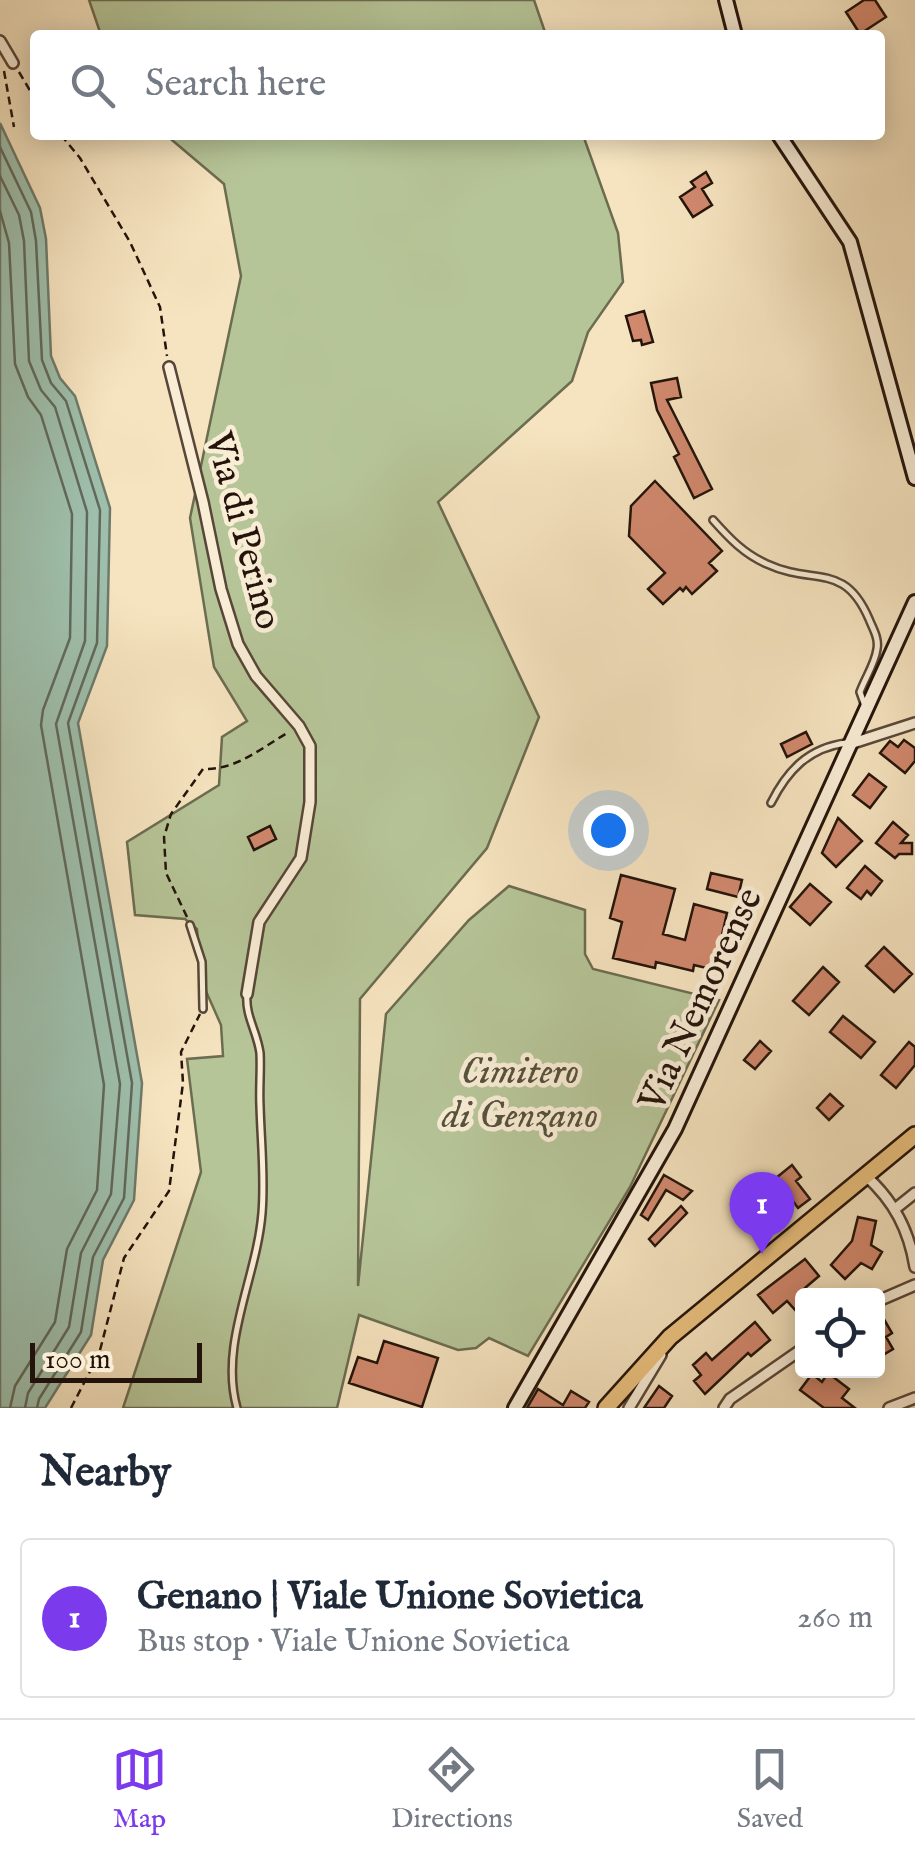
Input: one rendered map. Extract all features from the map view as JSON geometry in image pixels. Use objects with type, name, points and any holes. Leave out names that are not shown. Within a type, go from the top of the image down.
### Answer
[{"type":"main road","points":[[726,0],[735,30]]},
{"type":"main road","points":[[782,140],[850,242],[915,478]]},
{"type":"main road","name":"Via Nemorense","points":[[515,1408],[676,1128],[915,602]]},
{"type":"main road","points":[[606,1408],[670,1338],[915,1135]]},
{"type":"street","points":[[0,41],[14,63]]},
{"type":"street","name":"Via di Perino","points":[[169,367],[221,590],[238,644],[256,676],[300,726]]},
{"type":"street","points":[[853,742],[915,723]]},
{"type":"street","points":[[247,994],[259,922],[302,858],[310,746],[300,726]]},
{"type":"street","points":[[866,1176],[895,1210],[907,1233],[915,1263]]},
{"type":"street","points":[[895,1210],[915,1192]]},
{"type":"street","points":[[885,1297],[915,1285]]},
{"type":"street","points":[[629,1408],[670,1338]]},
{"type":"street","points":[[724,1408],[730,1399],[795,1353]]},
{"type":"street","points":[[889,1408],[915,1398]]},
{"type":"lane","points":[[713,520],[754,558],[776,568],[841,582],[854,591],[878,641],[860,692],[867,710]]},
{"type":"lane","points":[[771,804],[784,777],[795,766],[822,749],[853,742]]},
{"type":"lane","points":[[190,925],[202,962],[203,1009]]},
{"type":"lane","points":[[237,1408],[230,1372],[260,1244],[263,1207],[262,1074],[259,1046],[245,1010],[247,994]]},
{"type":"path","points":[[14,127],[2,72],[14,63],[30,90]]},
{"type":"path","points":[[65,140],[130,242],[160,307],[169,367]]},
{"type":"path","points":[[190,925],[166,873],[163,854],[170,814],[203,769],[225,768],[243,761],[300,726]]},
{"type":"path","points":[[71,1408],[99,1354],[124,1258],[169,1191],[184,1083],[181,1052],[203,1009]]},
{"type":"green space","points":[[89,0],[534,0],[544,30],[99,30]]},
{"type":"green space","name":"Cimitero di Genzano","points":[[172,140],[585,140],[618,233],[623,282],[588,332],[572,381],[438,502],[539,717],[487,848],[360,999],[358,1286],[386,1014],[469,920],[509,886],[585,910],[585,954],[593,969],[719,1000],[630,1187],[528,1356],[489,1338],[476,1348],[458,1350],[359,1315],[337,1408],[123,1408],[201,1172],[187,1059],[223,1056],[221,1025],[201,980],[197,929],[185,919],[135,915],[127,842],[219,785],[222,737],[247,721],[214,667],[190,518],[241,276],[224,184]]},
{"type":"water","points":[[0,123],[40,208],[46,239],[51,356],[60,378],[75,396],[110,508],[107,646],[78,723],[142,1083],[134,1200],[103,1260],[91,1335],[45,1408],[0,1408]]},
{"type":"building","points":[[864,0],[875,0],[886,17],[866,30],[857,30],[846,12]]},
{"type":"building","points":[[706,172],[712,183],[702,189],[712,205],[693,217],[680,197],[695,187],[691,182]]},
{"type":"building","points":[[644,311],[653,342],[642,345],[641,340],[633,341],[626,316]]},
{"type":"building","points":[[677,378],[681,397],[667,400],[712,489],[694,498],[674,457],[679,454],[657,410],[651,383]]},
{"type":"building","points":[[655,481],[722,551],[709,563],[717,571],[692,594],[686,587],[683,591],[680,588],[663,604],[648,589],[665,573],[629,536],[631,506]]},
{"type":"building","points":[[806,732],[812,744],[787,757],[781,744]]},
{"type":"building","points":[[904,740],[915,748],[915,761],[905,773],[880,753],[890,741],[898,747]]},
{"type":"building","points":[[869,774],[886,787],[870,808],[853,795]]},
{"type":"building","points":[[838,818],[862,841],[836,867],[822,853]]},
{"type":"building","points":[[893,822],[908,835],[901,843],[912,843],[912,854],[895,858],[876,843]]},
{"type":"building","points":[[270,826],[276,839],[254,850],[248,837]]},
{"type":"building","points":[[865,866],[882,881],[871,895],[867,891],[861,899],[847,888]]},
{"type":"building","points":[[711,873],[742,880],[738,897],[707,889]]},
{"type":"building","points":[[621,875],[675,889],[663,934],[685,940],[694,904],[727,913],[719,948],[724,949],[719,971],[694,965],[693,971],[656,962],[655,968],[613,958],[622,922],[610,918]]},
{"type":"building","points":[[810,884],[831,902],[810,925],[790,907]]},
{"type":"building","points":[[884,947],[912,974],[894,992],[866,966]]},
{"type":"building","points":[[823,967],[839,982],[809,1015],[793,1001]]},
{"type":"building","points":[[843,1016],[875,1042],[861,1058],[830,1032]]},
{"type":"building","points":[[760,1041],[771,1051],[755,1069],[744,1060]]},
{"type":"building","points":[[909,1042],[915,1047],[915,1065],[896,1088],[881,1075]]},
{"type":"building","points":[[830,1094],[843,1106],[829,1120],[817,1108]]},
{"type":"building","points":[[792,1165],[801,1177],[796,1181],[810,1199],[798,1208],[776,1178]]},
{"type":"building","points":[[664,1175],[692,1191],[683,1200],[666,1190],[648,1220],[641,1215]]},
{"type":"building","points":[[681,1206],[687,1213],[655,1246],[649,1239]]},
{"type":"building","points":[[858,1217],[876,1221],[871,1245],[882,1252],[872,1269],[861,1263],[845,1279],[831,1265],[852,1241]]},
{"type":"building","points":[[805,1259],[819,1276],[805,1288],[795,1288],[795,1310],[787,1301],[773,1313],[758,1295]]},
{"type":"building","points":[[885,1321],[892,1333],[886,1337],[893,1349],[885,1354]]},
{"type":"building","points":[[755,1322],[770,1340],[751,1356],[748,1353],[705,1394],[694,1381],[701,1375],[693,1365],[706,1353],[712,1360]]},
{"type":"building","points":[[384,1341],[438,1358],[422,1407],[349,1383],[358,1357],[377,1363]]},
{"type":"building","points":[[809,1378],[822,1382],[825,1378],[835,1378],[849,1389],[842,1398],[855,1408],[824,1408],[800,1390]]},
{"type":"building","points":[[659,1386],[672,1396],[664,1408],[644,1408]]},
{"type":"building","points":[[538,1389],[563,1405],[571,1391],[589,1402],[585,1408],[527,1408]]},
{"type":"place","name":"Genano | Viale Unione Sovietica","points":[[762,1254]]}]
